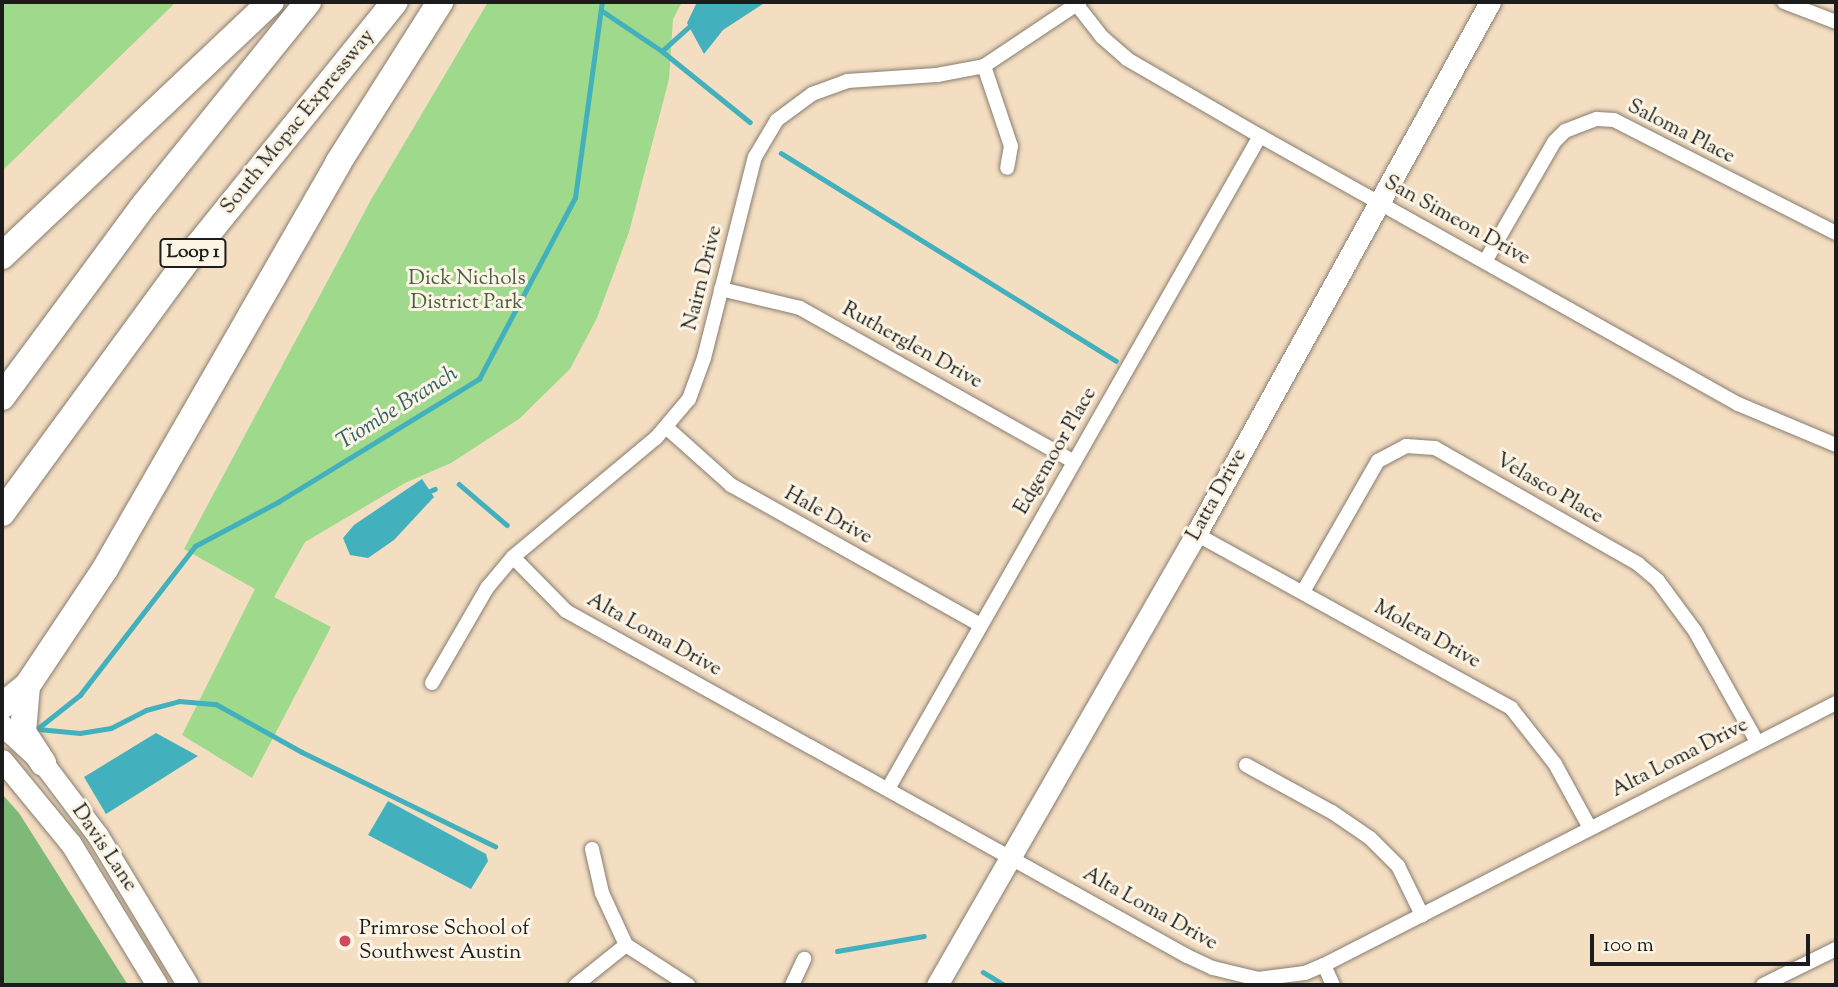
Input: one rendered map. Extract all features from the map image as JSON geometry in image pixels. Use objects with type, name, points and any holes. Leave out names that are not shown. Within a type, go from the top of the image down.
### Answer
[{"type":"highway","points":[[2,257],[271,2]]},
{"type":"highway","name":"Loop 1","points":[[2,397],[145,204],[308,2]]},
{"type":"highway","name":"South Mopac Expressway","points":[[2,513],[197,247],[394,2]]},
{"type":"highway","points":[[2,706],[27,686],[105,569],[344,153],[440,2]]},
{"type":"highway","points":[[27,686],[23,732],[43,763]]},
{"type":"street","name":"Latta Drive","points":[[937,985],[1196,534],[1490,2]]},
{"type":"street","points":[[1784,2],[1836,22]]},
{"type":"street","name":"San Simeon Drive","points":[[1078,3],[1102,37],[1128,59],[1260,136],[1486,260],[1738,404],[1836,445]]},
{"type":"street","name":"Nairn Drive","points":[[432,683],[487,588],[513,557],[667,428],[697,382],[755,157],[777,120],[812,94],[848,81],[937,75],[984,66],[1078,3]]},
{"type":"street","points":[[984,66],[1011,146],[1007,168]]},
{"type":"street","name":"Saloma Place","points":[[1486,260],[1554,142],[1565,131],[1597,119],[1614,120],[1836,233]]},
{"type":"street","name":"Edgemoor Place","points":[[889,787],[1260,136]]},
{"type":"street","name":"Rutherglen Drive","points":[[721,289],[800,308],[1074,462]]},
{"type":"street","name":"Hale Drive","points":[[667,428],[731,485],[980,625]]},
{"type":"street","name":"Velasco Place","points":[[1304,590],[1378,461],[1406,446],[1435,449],[1638,564],[1658,581],[1695,631],[1757,742]]},
{"type":"street","name":"Molera Drive","points":[[1196,534],[1304,590],[1511,708],[1555,764],[1589,826]]},
{"type":"street","name":"Alta Loma Drive","points":[[513,557],[566,611],[1213,968],[1268,979],[1306,973],[1324,965],[1589,826],[1836,703]]},
{"type":"street","name":"Davis Lane","points":[[2,725],[43,763],[98,836],[188,985]]},
{"type":"street","name":"Davis Lane","points":[[2,760],[71,844],[157,985]]},
{"type":"street","points":[[1246,765],[1332,812],[1370,838],[1398,866],[1423,915]]},
{"type":"street","points":[[592,849],[602,893],[626,945],[688,985]]},
{"type":"street","points":[[576,985],[626,945]]},
{"type":"street","points":[[1763,985],[1836,949]]},
{"type":"street","points":[[792,985],[804,959]]},
{"type":"street","points":[[1324,965],[1333,985]]},
{"type":"green space","points":[[2,2],[176,2],[2,171]]},
{"type":"green space","name":"Dick Nichols District Park","points":[[488,2],[682,2],[673,19],[669,79],[629,232],[597,318],[570,369],[519,419],[451,463],[405,483],[305,542],[274,597],[331,627],[252,778],[182,735],[255,589],[184,549],[372,198]]},
{"type":"green space","points":[[2,794],[19,813],[128,985],[2,985]]},
{"type":"water","points":[[697,2],[766,2],[723,30],[704,54],[687,23]]},
{"type":"water","points":[[422,479],[434,497],[394,540],[368,558],[350,555],[343,538],[354,525]]},
{"type":"water","points":[[156,733],[198,756],[106,814],[84,777]]},
{"type":"water","points":[[388,801],[486,854],[488,861],[471,889],[368,835]]},
{"type":"waterway","name":"Tiombe Branch","points":[[37,729],[80,695],[195,546],[278,502],[479,379],[575,198],[602,2]]},
{"type":"waterway","points":[[601,10],[662,51],[750,122]]},
{"type":"waterway","points":[[662,51],[689,27]]},
{"type":"waterway","points":[[781,153],[1116,361]]},
{"type":"waterway","points":[[459,484],[507,525]]},
{"type":"waterway","points":[[430,491],[435,489]]},
{"type":"waterway","points":[[38,729],[80,733],[111,728],[146,710],[179,701],[216,704],[302,752],[495,846]]},
{"type":"waterway","points":[[837,951],[924,936]]},
{"type":"waterway","points":[[983,972],[1005,985]]},
{"type":"place","name":"Primrose School of Southwest Austin","points":[[345,941]]}]
